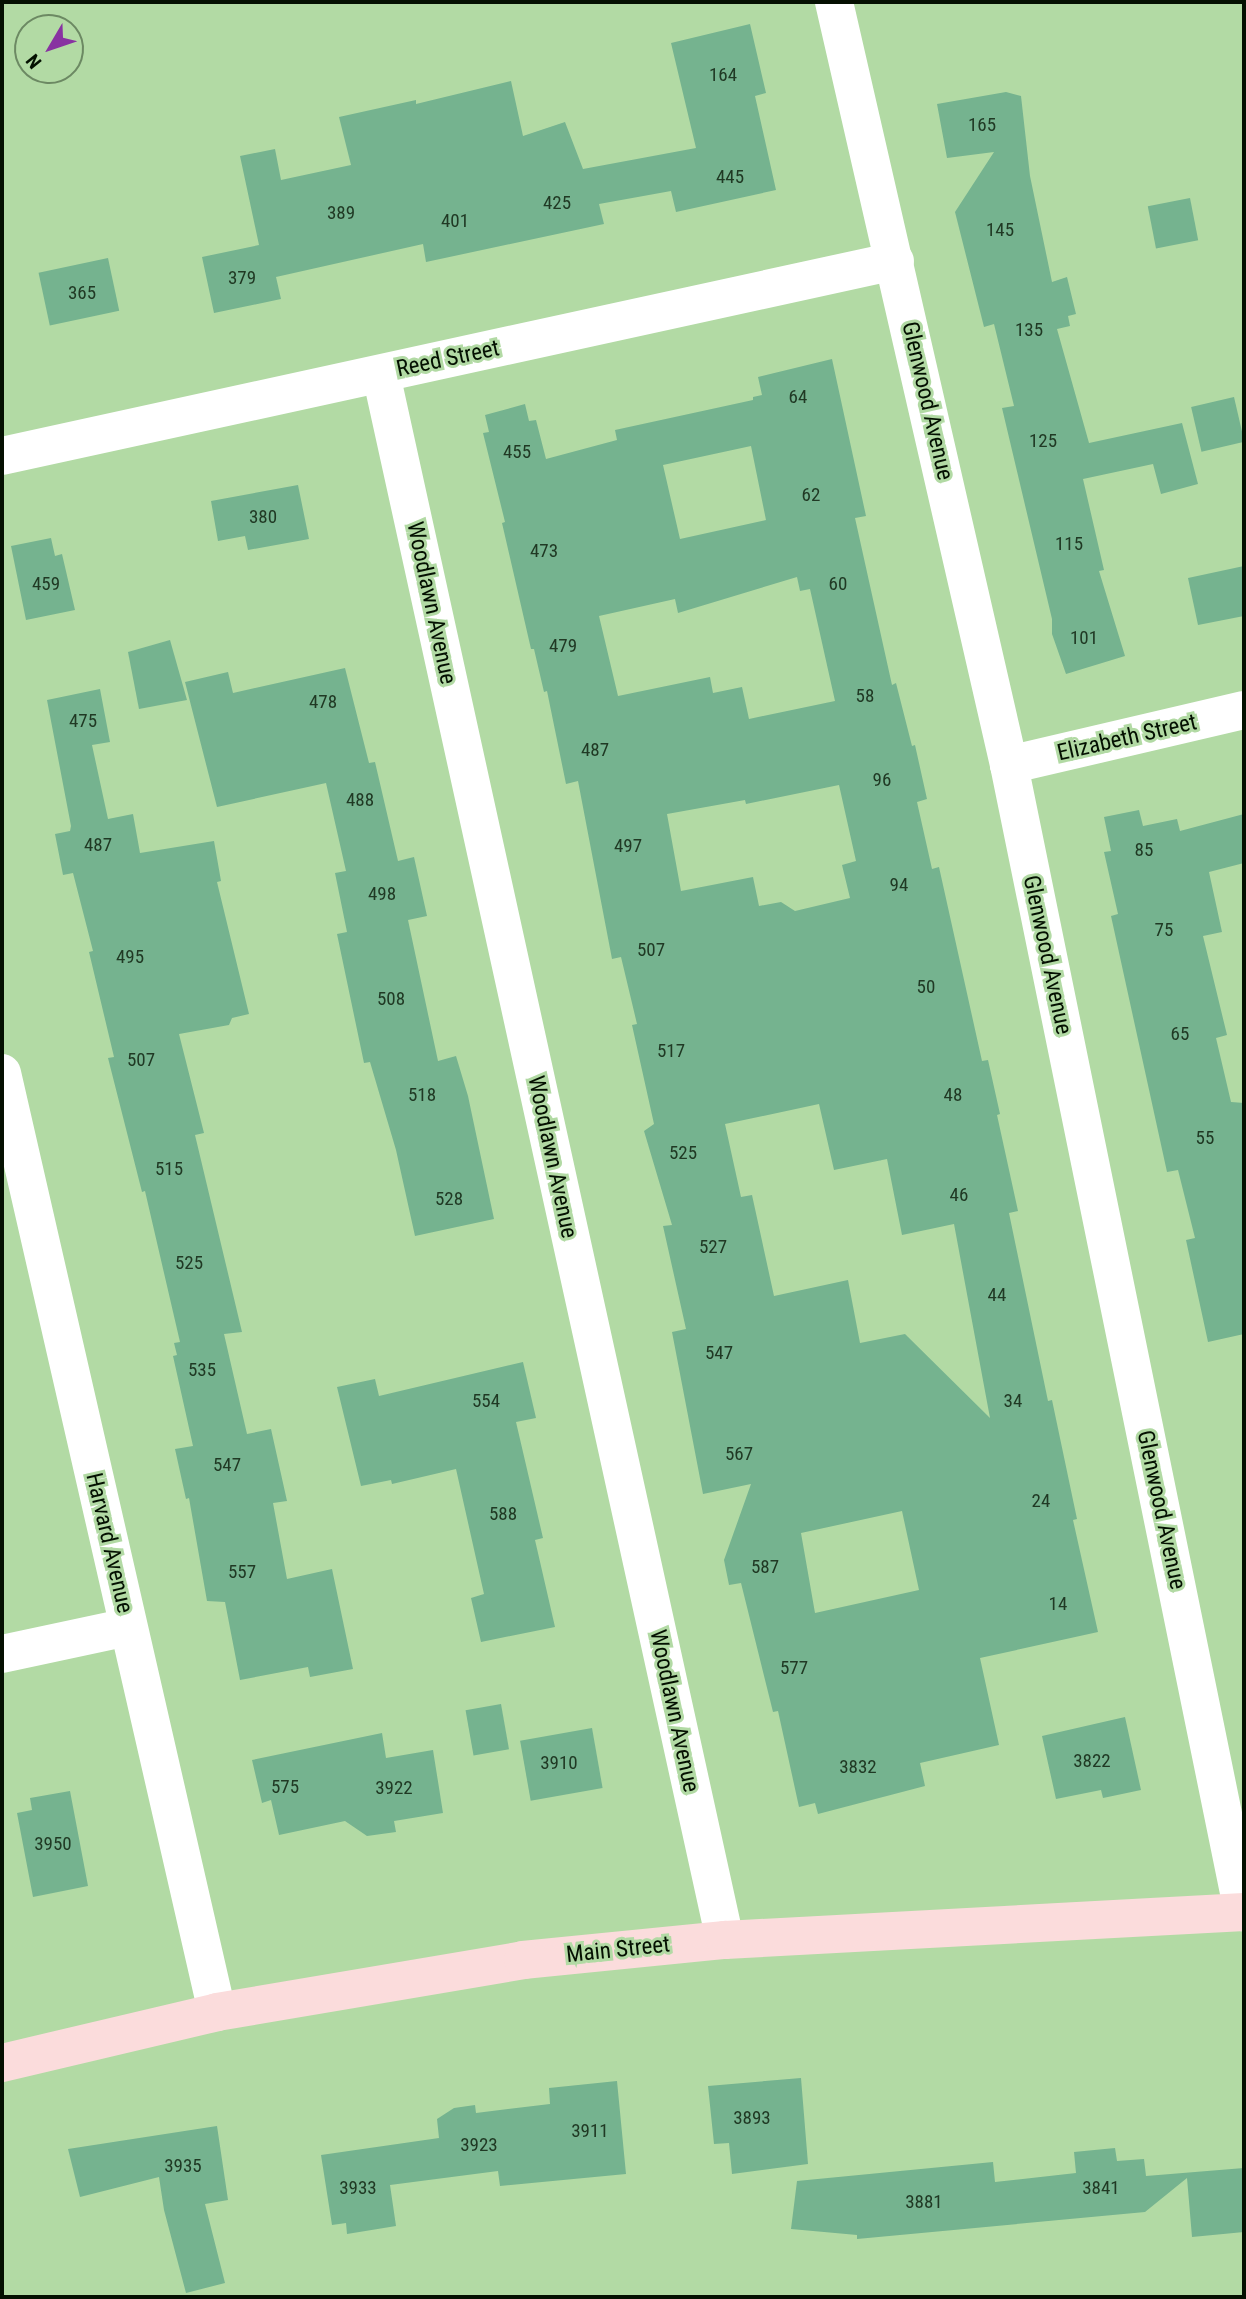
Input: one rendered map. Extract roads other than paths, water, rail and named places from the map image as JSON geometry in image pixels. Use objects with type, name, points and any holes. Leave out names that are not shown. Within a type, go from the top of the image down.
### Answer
[{"type":"main road","name":"Main Street","points":[[2,2063],[217,2012],[523,1960],[725,1940],[1244,1912]]},
{"type":"street","name":"Glenwood Avenue","points":[[834,2],[1009,765],[1244,1912]]},
{"type":"street","name":"Reed Street","points":[[2,456],[895,261]]},
{"type":"street","name":"Woodlawn Avenue","points":[[381,374],[725,1940]]},
{"type":"street","name":"Elizabeth Street","points":[[1009,765],[1244,710]]},
{"type":"street","name":"Harvard Avenue","points":[[2,1073],[217,2012]]},
{"type":"street","points":[[2,1654],[128,1627]]}]
